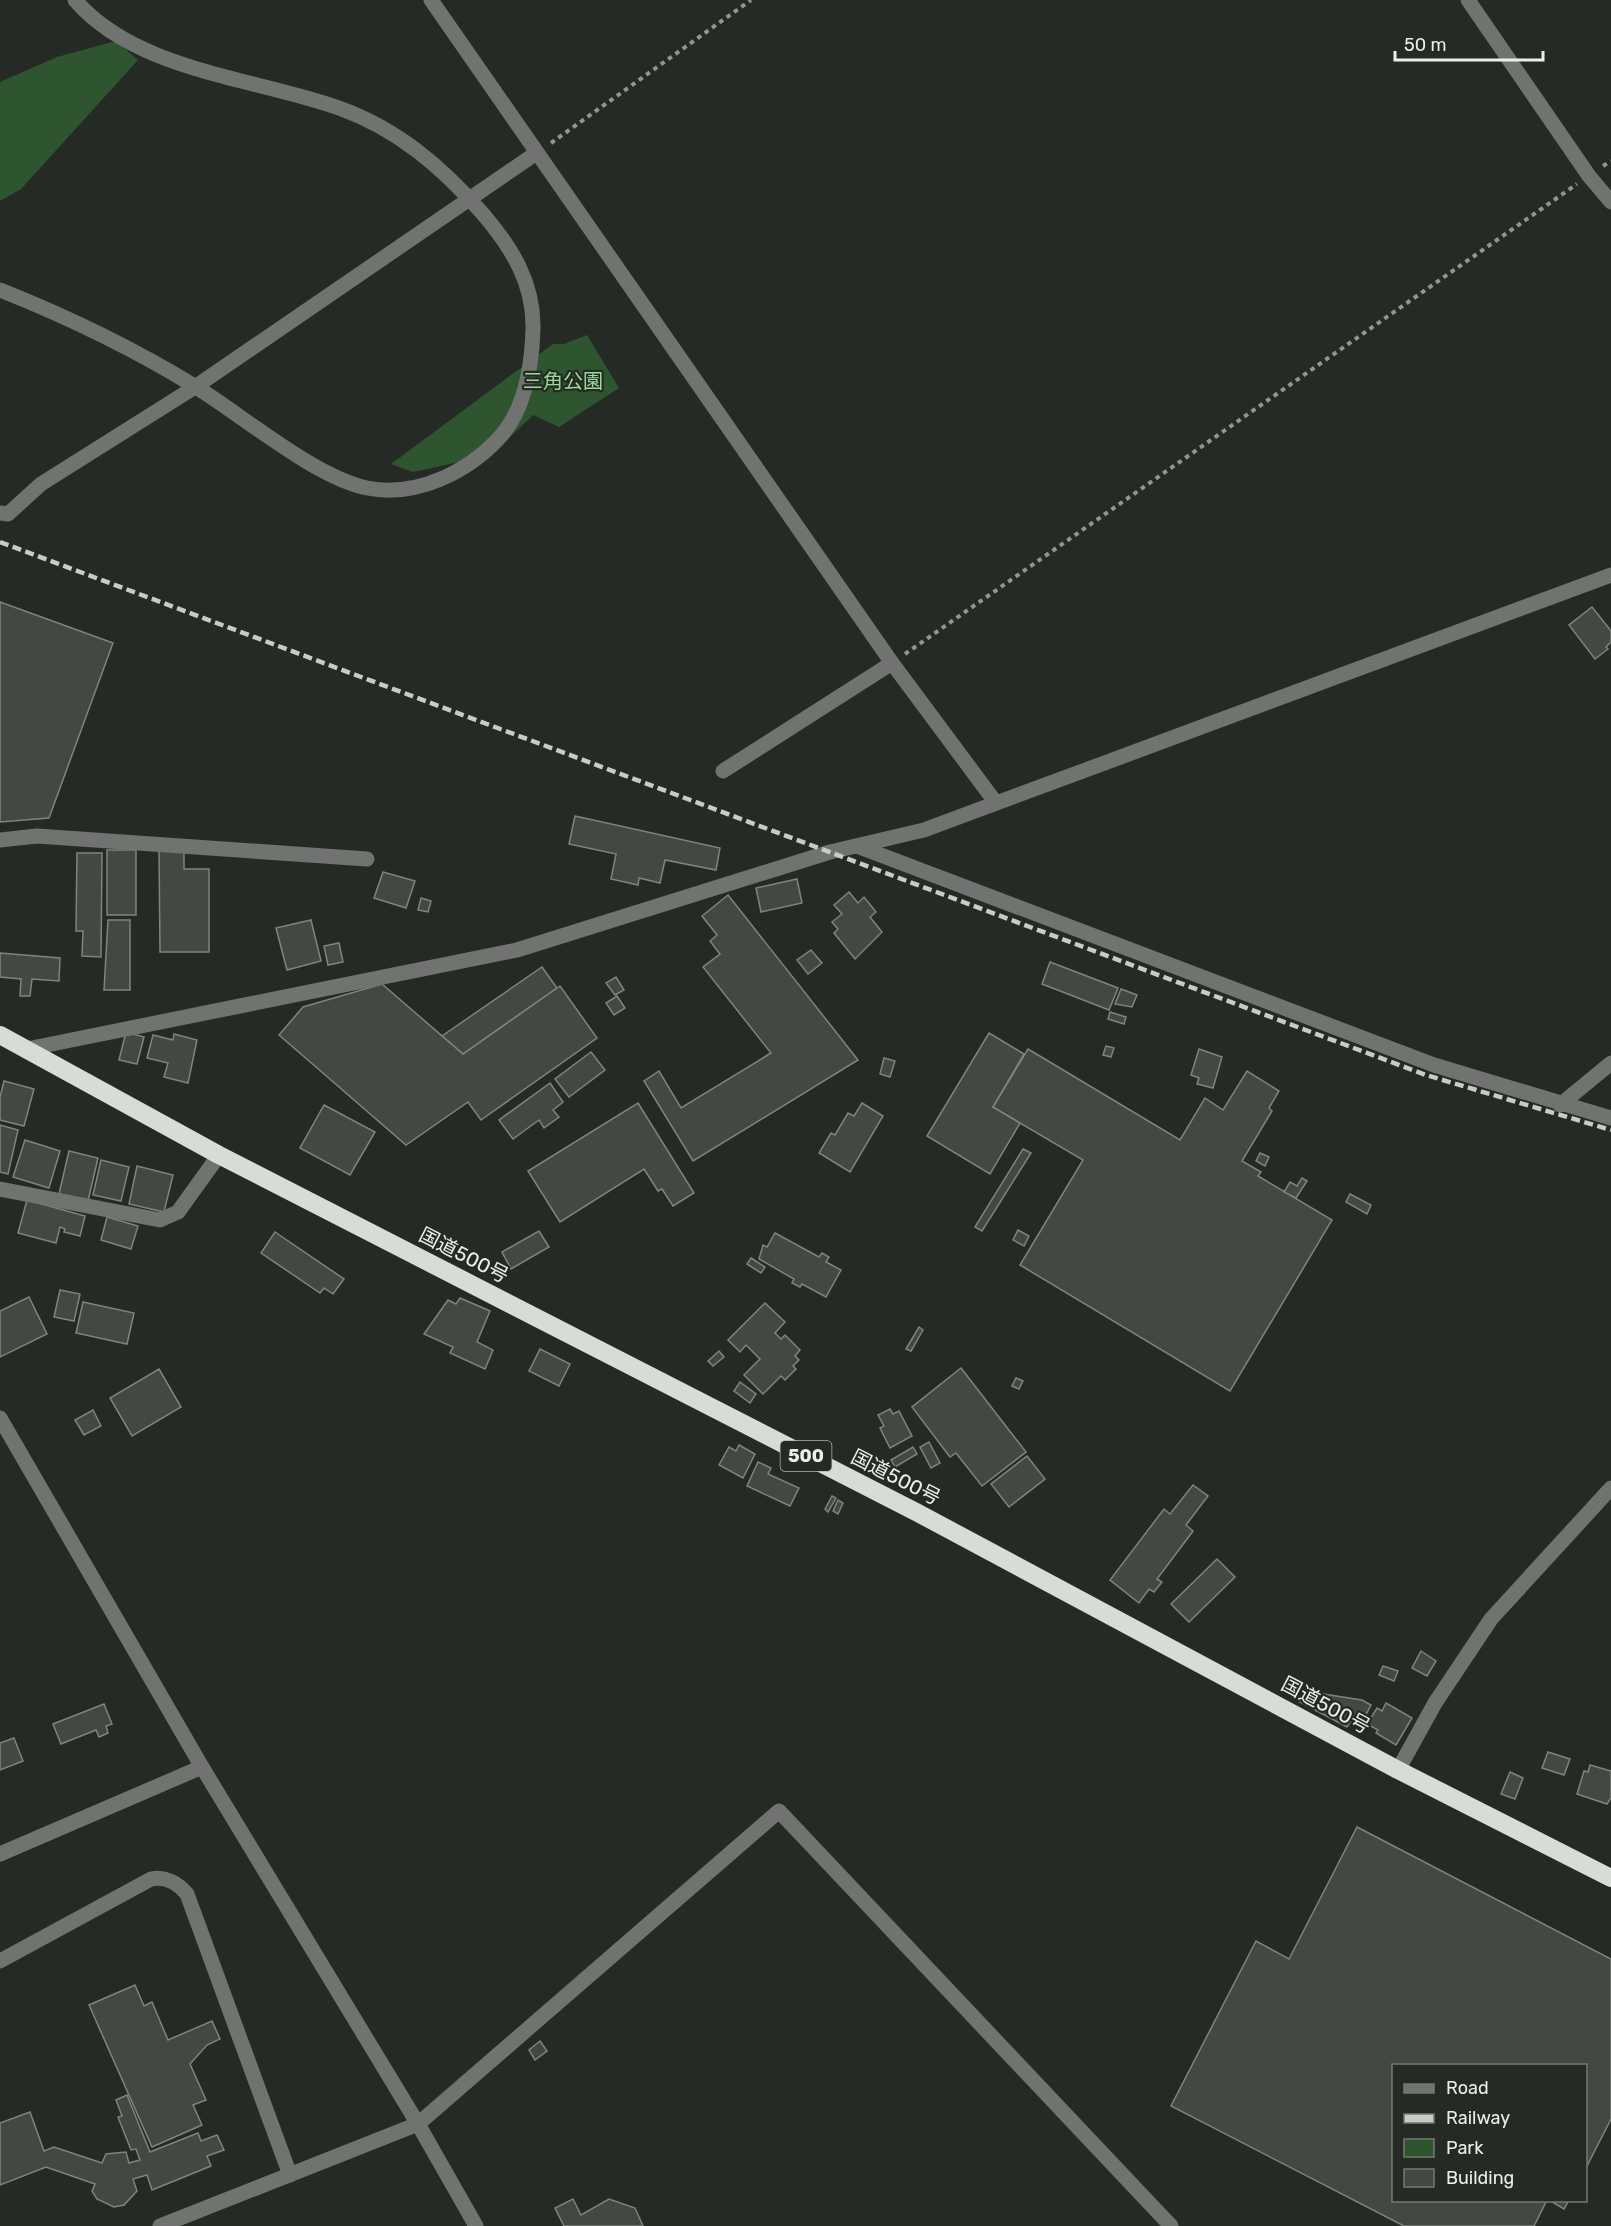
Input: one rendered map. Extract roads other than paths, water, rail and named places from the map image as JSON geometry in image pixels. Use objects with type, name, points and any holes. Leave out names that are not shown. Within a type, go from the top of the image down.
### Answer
[{"type":"highway","name":"国道500号","points":[[0,1035],[219,1155],[918,1513],[1398,1770],[1611,1878]]},
{"type":"street","points":[[0,290],[98,333],[195,387],[315,466],[343,481],[368,489],[402,489],[432,482],[460,470],[486,452],[509,428],[532,363],[533,314],[525,275],[505,239],[469,198],[422,154],[384,128],[340,108],[144,49],[110,33],[75,0]]},
{"type":"street","points":[[431,0],[892,663],[996,803]]},
{"type":"street","points":[[1468,0],[1589,176],[1611,202]]},
{"type":"street","points":[[0,513],[8,513],[41,484],[195,387],[536,154]]},
{"type":"street","points":[[27,1049],[517,950],[830,852],[924,830],[1611,574]]},
{"type":"street","points":[[723,771],[892,663]]},
{"type":"street","points":[[0,840],[37,836],[368,860]]},
{"type":"street","points":[[857,846],[1434,1065],[1560,1105],[1611,1118]]},
{"type":"street","points":[[1560,1105],[1611,1063]]},
{"type":"street","points":[[0,1189],[160,1220],[178,1212],[219,1155]]},
{"type":"street","points":[[0,1418],[202,1767],[418,2124],[476,2226]]},
{"type":"street","points":[[1398,1770],[1435,1703],[1491,1619],[1611,1488]]},
{"type":"street","points":[[0,1854],[202,1767]]},
{"type":"street","points":[[160,2226],[418,2124],[779,1811],[1171,2226]]},
{"type":"street","points":[[0,1961],[151,1879],[165,1879],[182,1887],[187,1894],[290,2175]]},
{"type":"railway","points":[[0,542],[1426,1075],[1611,1130]]},
{"type":"park label","name":"三角公園","points":[[563,381]]}]
